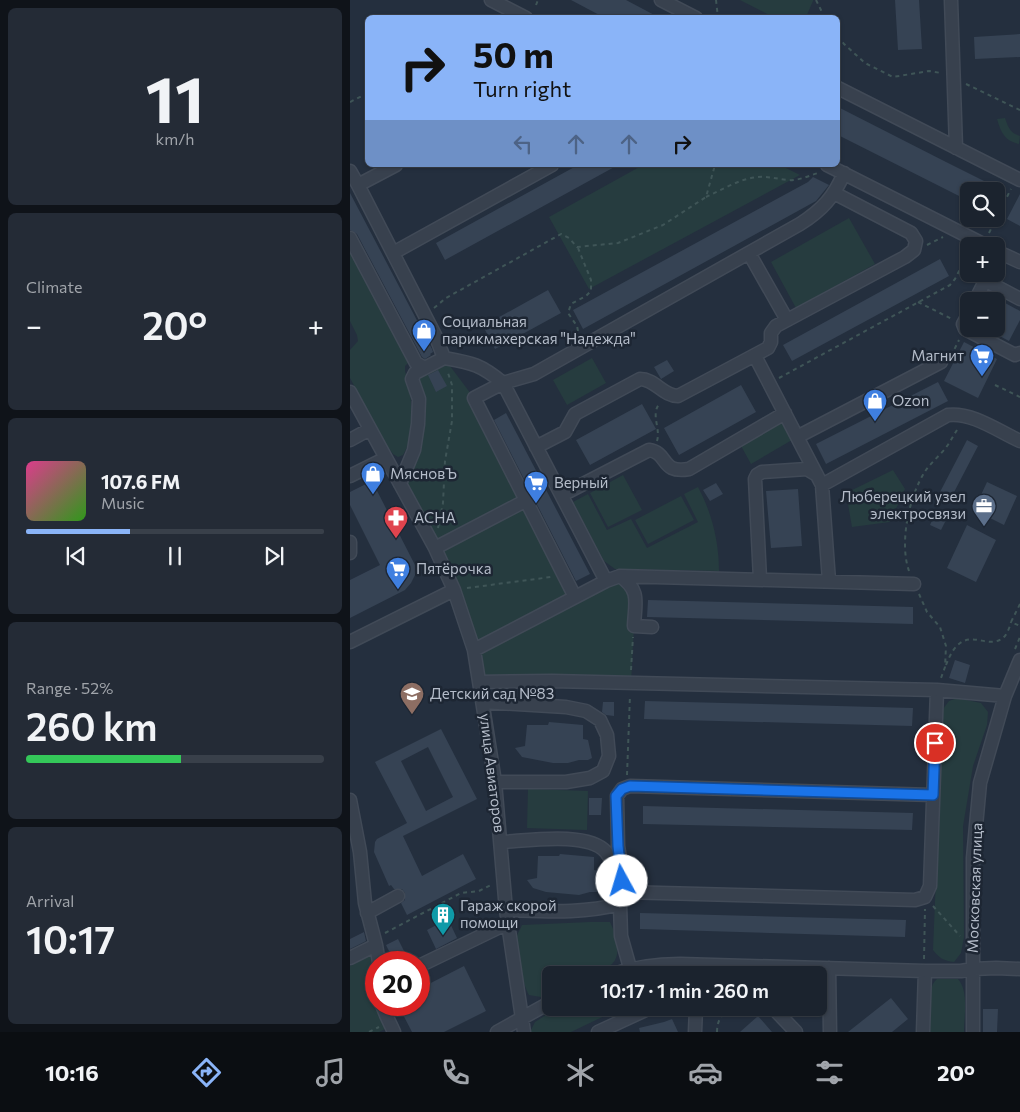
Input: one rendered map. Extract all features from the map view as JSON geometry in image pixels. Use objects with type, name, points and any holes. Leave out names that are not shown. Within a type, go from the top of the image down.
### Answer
[{"type":"street","points":[[491,0],[520,15]]},
{"type":"street","points":[[661,0],[690,15]]},
{"type":"street","points":[[951,0],[956,148]]},
{"type":"street","points":[[840,89],[1018,179]]},
{"type":"street","points":[[358,186],[392,167]]},
{"type":"street","points":[[393,253],[548,167]]},
{"type":"street","points":[[823,168],[844,173],[969,237]]},
{"type":"street","points":[[350,171],[436,337],[444,358]]},
{"type":"street","points":[[572,601],[564,575],[474,398],[502,383],[534,374],[818,213],[834,193],[844,173]]},
{"type":"street","points":[[536,447],[565,432],[576,414],[640,379],[646,379],[671,396],[678,396],[755,356],[768,348],[772,342],[771,333],[776,326],[905,257],[914,250],[916,242],[911,234],[834,193]]},
{"type":"street","points":[[350,238],[416,363],[425,368]]},
{"type":"street","points":[[749,253],[787,320]]},
{"type":"street","points":[[1005,255],[1020,262]]},
{"type":"street","points":[[979,292],[983,284],[988,282],[1019,294]]},
{"type":"street","points":[[988,337],[1015,355],[1020,353]]},
{"type":"street","points":[[755,356],[819,480],[829,581]]},
{"type":"street","points":[[400,484],[414,450],[418,424],[419,399],[412,379],[413,376],[444,358],[469,362],[486,369],[502,383],[606,581]]},
{"type":"street","points":[[797,437],[941,362]]},
{"type":"street","name":"улица Авиаторов","points":[[350,392],[434,546],[454,590],[474,650],[495,782],[506,910],[524,1032]]},
{"type":"street","points":[[562,495],[649,450],[658,453],[671,469],[678,471],[689,469],[785,414]]},
{"type":"street","points":[[819,480],[940,419],[955,414],[977,420],[1020,441]]},
{"type":"street","points":[[350,440],[370,429]]},
{"type":"street","points":[[350,476],[386,458]]},
{"type":"street","points":[[760,579],[755,479],[757,475],[762,472],[807,469],[819,480]]},
{"type":"street","points":[[434,546],[525,501]]},
{"type":"street","points":[[350,542],[350,553]]},
{"type":"street","points":[[474,650],[572,601],[606,581],[620,576],[914,584]]},
{"type":"street","points":[[620,576],[630,583],[636,592],[634,626],[652,627]]},
{"type":"street","points":[[350,642],[454,590]]},
{"type":"street","name":"Московская улица","points":[[973,1032],[973,858],[980,784],[1005,696],[1020,660]]},
{"type":"street","points":[[480,682],[552,681],[937,690],[1005,696]]},
{"type":"street","points":[[506,910],[574,911],[600,909],[621,898],[915,900],[925,896],[930,886],[937,690]]},
{"type":"street","points":[[483,702],[566,707],[586,711],[600,720],[607,735],[609,756],[603,771],[590,778],[566,782],[495,782]]},
{"type":"street","points":[[629,966],[621,936],[622,870],[618,846],[616,796],[622,789],[630,786],[933,795]]},
{"type":"street","points":[[350,800],[355,854],[367,913],[377,951]]},
{"type":"street","points":[[501,842],[567,840],[583,841],[596,845],[606,852],[612,864],[621,898]]},
{"type":"street","points":[[367,913],[398,896]]},
{"type":"street","points":[[430,961],[508,923]]},
{"type":"street","points":[[350,958],[376,942]]},
{"type":"street","points":[[641,966],[652,964],[672,966]]},
{"type":"street","points":[[923,1032],[924,967]]},
{"type":"street","points":[[830,1032],[829,968],[924,967],[961,971],[973,969],[1020,969]]},
{"type":"street","points":[[497,1032],[542,1007]]},
{"type":"street","points":[[387,1016],[394,1032]]},
{"type":"street","points":[[598,1032],[633,1016]]},
{"type":"street","points":[[695,1032],[696,1016]]},
{"type":"street","points":[[781,1016],[796,1032]]},
{"type":"path","points":[[536,5],[538,0]]},
{"type":"path","points":[[716,0],[718,15]]},
{"type":"path","points":[[816,0],[824,15]]},
{"type":"path","points":[[840,39],[865,63],[893,77],[929,71],[953,78],[1020,110]]},
{"type":"path","points":[[350,102],[365,94]]},
{"type":"path","points":[[706,197],[714,167]]},
{"type":"path","points":[[577,247],[618,243],[663,225],[706,197],[742,181],[756,177],[798,180],[823,168]]},
{"type":"path","points":[[1005,202],[1018,179]]},
{"type":"path","points":[[428,322],[433,309],[446,298],[561,234],[569,238],[577,247],[591,280],[591,291],[571,304],[568,313],[577,326],[580,348]]},
{"type":"path","points":[[769,384],[950,284],[960,269]]},
{"type":"path","points":[[918,302],[960,320]]},
{"type":"path","points":[[941,362],[950,357],[960,334]]},
{"type":"path","points":[[434,546],[443,503],[445,461],[452,421],[452,385],[444,358]]},
{"type":"path","points":[[995,385],[1020,397]]},
{"type":"path","points":[[649,450],[659,439],[655,411],[658,405],[671,396]]},
{"type":"path","points":[[945,667],[946,646],[940,627],[927,612],[906,562],[905,532],[913,497],[926,470],[945,449],[964,416]]},
{"type":"path","points":[[454,590],[564,575]]},
{"type":"path","points":[[937,690],[950,655],[956,646],[963,640],[973,638],[992,642],[1000,640],[1006,634],[1020,604]]},
{"type":"path","points":[[1012,622],[1020,626]]},
{"type":"path","points":[[622,789],[627,774],[634,626]]},
{"type":"path","points":[[376,942],[462,893],[479,891],[504,878]]},
{"type":"path","points":[[925,896],[966,942]]},
{"type":"path","points":[[924,967],[925,896]]},
{"type":"path","points":[[717,1032],[717,1024],[721,1016]]},
{"type":"green space","points":[[740,0],[813,0],[807,15],[769,15]]},
{"type":"green space","points":[[1005,118],[1010,129],[1020,136],[1019,144],[1010,141],[1002,132],[997,119]]},
{"type":"green space","points":[[639,167],[784,167],[800,175],[589,289],[549,217]]},
{"type":"green space","points":[[849,218],[875,264],[796,308],[771,262]]},
{"type":"green space","points":[[350,244],[409,362],[405,366],[405,371],[410,391],[412,425],[407,446],[403,455],[398,457],[386,445],[350,378],[350,350],[358,341],[350,321]]},
{"type":"green space","points":[[444,358],[474,398],[575,597],[606,581],[630,583],[634,626],[631,683],[480,682],[474,650],[400,484],[414,450],[412,379]]},
{"type":"green space","points":[[592,358],[606,383],[567,405],[553,380]]},
{"type":"green space","points":[[782,420],[792,440],[751,464],[740,444]]},
{"type":"green space","points":[[893,470],[905,489],[890,522],[852,527],[846,493]]},
{"type":"green space","points":[[623,475],[642,510],[608,527],[590,493]]},
{"type":"green space","points":[[698,487],[714,528],[718,549],[719,571],[615,569],[604,561],[573,502],[588,494],[607,530],[631,519],[647,548],[698,522],[684,494]]},
{"type":"green space","points":[[681,496],[694,520],[648,544],[635,520]]},
{"type":"green space","points":[[957,698],[981,703],[988,712],[987,725],[973,766],[963,826],[964,937],[961,953],[954,962],[942,959],[933,950],[943,709],[949,701]]},
{"type":"green space","points":[[528,789],[588,791],[587,830],[527,828]]},
{"type":"green space","points":[[610,922],[617,940],[617,953],[613,963],[609,966],[542,966],[542,996],[529,995],[521,974],[516,942],[522,925]]},
{"type":"green space","points":[[365,958],[365,1016],[382,1016],[389,1027],[379,1032],[350,1032],[350,966]]},
{"type":"green space","points":[[937,979],[958,979],[961,984],[965,997],[964,1032],[929,1032],[931,989]]},
{"type":"green space","points":[[544,1016],[604,1016],[571,1032],[530,1032],[535,1022]]},
{"type":"building","points":[[571,0],[626,0],[654,15],[599,15]]},
{"type":"building","points":[[895,0],[919,0],[922,49],[898,50]]},
{"type":"building","points":[[1020,34],[1020,57],[975,59],[974,37]]},
{"type":"building","points":[[840,108],[986,182],[960,182],[960,196],[840,136]]},
{"type":"building","points":[[574,167],[614,167],[445,260],[436,243]]},
{"type":"building","points":[[813,177],[829,185],[816,201],[583,329],[573,310],[808,182]]},
{"type":"building","points":[[350,193],[432,349],[431,355],[425,359],[422,357],[357,234],[350,230]]},
{"type":"building","points":[[1020,194],[1020,226],[1007,219]]},
{"type":"building","points":[[940,259],[949,276],[792,361],[783,345]]},
{"type":"building","points":[[548,290],[561,313],[495,349],[483,326]]},
{"type":"building","points":[[1005,303],[1020,311],[1020,320],[1009,341],[1002,337],[1005,337]]},
{"type":"building","points":[[964,342],[997,359],[978,398],[944,381]]},
{"type":"building","points":[[667,360],[674,371],[661,379],[654,367]]},
{"type":"building","points":[[438,370],[447,386],[436,392],[428,375]]},
{"type":"building","points":[[938,382],[948,401],[826,464],[816,444]]},
{"type":"building","points":[[741,385],[756,412],[679,455],[664,428]]},
{"type":"building","points":[[642,404],[656,429],[590,465],[576,440]]},
{"type":"building","points":[[506,413],[590,574],[576,581],[494,420]]},
{"type":"building","points":[[967,440],[978,446],[951,498],[940,492]]},
{"type":"building","points":[[372,481],[415,565],[415,575],[405,590],[350,618],[350,580],[380,565],[350,505],[350,492]]},
{"type":"building","points":[[987,482],[1017,496],[1004,525],[974,510]]},
{"type":"building","points":[[716,483],[723,494],[710,501],[703,490]]},
{"type":"building","points":[[798,489],[802,546],[771,548],[766,491]]},
{"type":"building","points":[[937,510],[948,516],[941,530],[930,525]]},
{"type":"building","points":[[967,525],[996,540],[976,582],[947,568]]},
{"type":"building","points":[[648,600],[913,607],[913,624],[647,617]]},
{"type":"building","points":[[955,660],[970,665],[965,683],[949,678]]},
{"type":"building","points":[[645,701],[913,708],[912,726],[644,719]]},
{"type":"building","points":[[603,702],[614,702],[614,716],[606,715],[602,712]]},
{"type":"building","points":[[549,722],[583,725],[583,739],[588,740],[592,758],[568,763],[553,763],[522,757],[515,748],[525,746],[527,725],[548,725]]},
{"type":"building","points":[[441,729],[477,799],[403,836],[422,876],[463,854],[476,879],[407,915],[401,903],[405,900],[405,893],[402,889],[394,889],[391,885],[389,886],[374,852],[377,839],[407,823],[375,762]],"holes":[[[428,747],[453,797],[426,811],[401,761]]]},
{"type":"building","points":[[589,798],[602,798],[601,815],[589,815]]},
{"type":"building","points":[[643,806],[913,813],[912,830],[643,824]]},
{"type":"building","points":[[560,854],[594,857],[594,870],[599,871],[604,889],[599,892],[579,895],[546,892],[533,888],[527,880],[537,878],[538,856],[559,856]]},
{"type":"building","points":[[640,913],[906,920],[905,937],[640,929]]},
{"type":"building","name":"Гараж скорой помощи","points":[[448,919],[457,938],[436,949],[427,930]]},
{"type":"building","points":[[364,932],[366,941],[350,949],[350,939]]},
{"type":"building","points":[[398,939],[404,951],[389,951],[386,945]]},
{"type":"building","points":[[464,966],[486,1011],[444,1032],[412,1032],[404,1016],[430,1016],[430,983]]},
{"type":"building","points":[[891,998],[908,1019],[892,1032],[848,1032]]},
{"type":"building","points":[[983,1009],[998,1009],[997,1032],[983,1032]]},
{"type":"building","points":[[758,1016],[772,1032],[740,1032]]},
{"type":"building","points":[[672,1019],[678,1032],[640,1032],[639,1028]]},
{"type":"place","name":"Социальная парикмахерская \"Надежда\"","points":[[424,352]]},
{"type":"place","name":"Магнит","points":[[982,377]]},
{"type":"place","name":"Ozon","points":[[875,422]]},
{"type":"place","name":"МясновЪ","points":[[373,495]]},
{"type":"place","name":"Верный","points":[[536,504]]},
{"type":"place","name":"Люберецкий узел электросвязи","points":[[984,527]]},
{"type":"place","name":"АСНА","points":[[396,539]]},
{"type":"place","name":"Пятёрочка","points":[[398,590]]},
{"type":"place","name":"Детский сад №83","points":[[412,715]]},
{"type":"place","name":"Гараж скорой помощи","points":[[443,936]]},
{"type":"route","points":[[622,881],[618,846],[616,796],[622,789],[630,786],[933,795],[935,743]]}]
